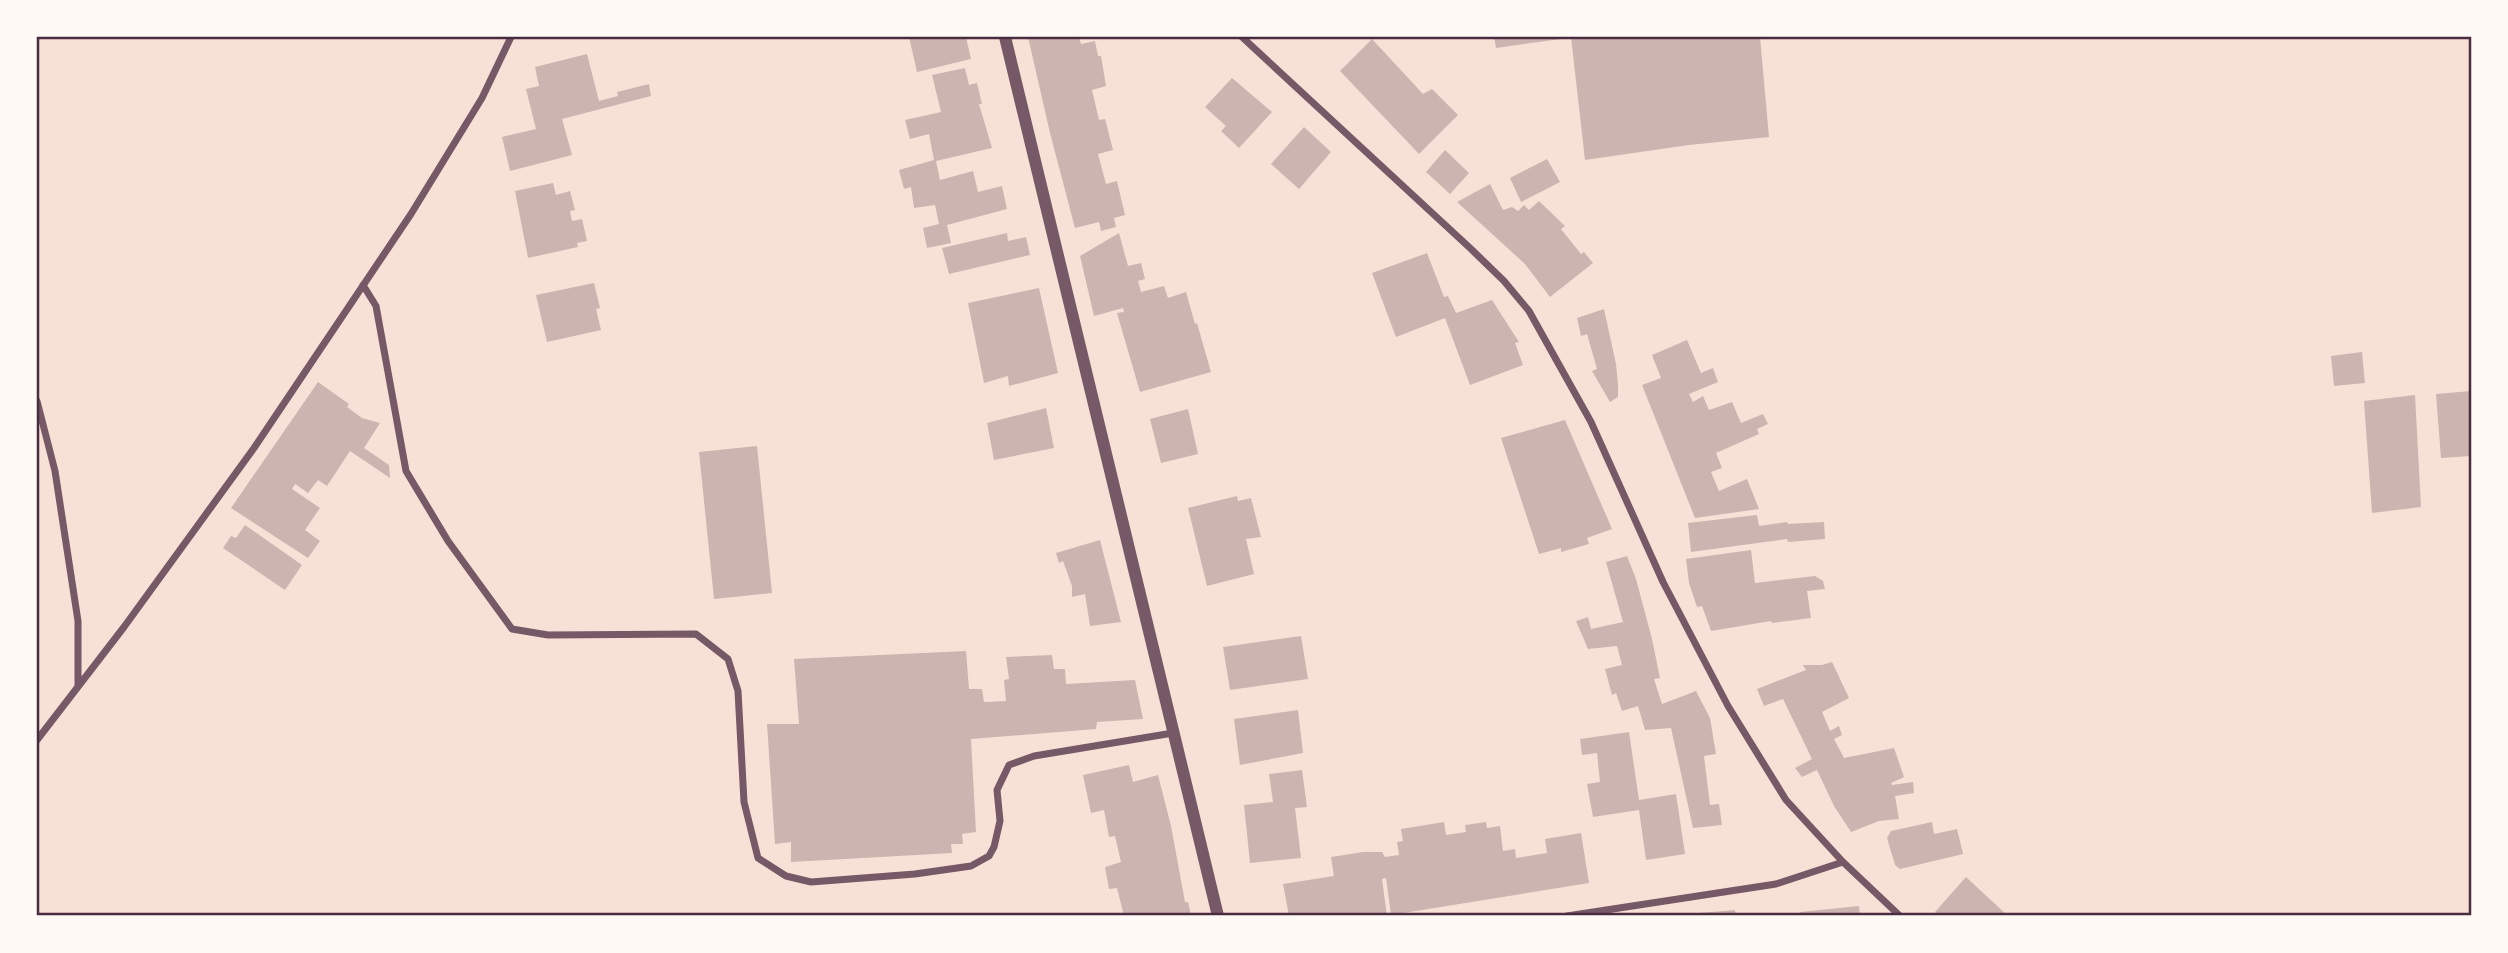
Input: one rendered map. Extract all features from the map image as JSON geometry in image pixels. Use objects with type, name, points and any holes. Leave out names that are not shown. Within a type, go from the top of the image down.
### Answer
[{"type":"street","points":[[37,740],[124,627],[254,448],[411,214],[482,98],[511,37]]},
{"type":"street","points":[[1004,37],[1218,916]]},
{"type":"street","points":[[1242,37],[1470,248],[1530,311],[1591,422],[1663,582],[1728,706],[1786,800],[1843,862],[1900,916]]},
{"type":"street","points":[[363,285],[376,306],[406,471],[448,541],[512,629],[548,635],[696,634],[728,659],[738,691],[744,802],[758,858],[786,876],[811,882],[915,874],[971,866],[989,856],[994,846],[1000,821],[997,790],[1009,765],[1034,756],[1173,733]]},
{"type":"street","points":[[37,401],[55,471],[76,607],[78,685]]},
{"type":"street","points":[[1567,916],[1776,884],[1843,862]]},
{"type":"building","points":[[909,37],[966,37],[971,59],[917,72]]},
{"type":"building","points":[[1028,37],[1079,37],[1081,44],[1095,41],[1098,56],[1101,56],[1106,86],[1092,90],[1099,120],[1105,119],[1113,150],[1098,154],[1106,184],[1117,181],[1125,215],[1114,218],[1116,227],[1101,231],[1099,222],[1075,228]]},
{"type":"building","points":[[1494,37],[1568,37],[1568,38],[1496,48]]},
{"type":"building","points":[[1571,37],[1760,37],[1769,137],[1585,160]]},
{"type":"building","points":[[1372,39],[1423,94],[1432,89],[1458,115],[1419,154],[1340,71]]},
{"type":"building","points":[[587,54],[599,101],[618,96],[617,92],[649,84],[651,96],[562,119],[572,155],[510,171],[502,137],[536,129],[526,89],[539,86],[535,67]]},
{"type":"building","points":[[965,68],[969,85],[977,83],[982,104],[979,104],[992,148],[936,161],[940,180],[973,171],[978,192],[1002,186],[1007,209],[947,225],[951,243],[927,248],[923,228],[939,224],[935,205],[914,208],[911,187],[904,189],[899,170],[934,160],[929,134],[910,139],[905,120],[941,112],[932,75]]},
{"type":"building","points":[[1232,78],[1272,112],[1239,148],[1221,131],[1226,126],[1205,107]]},
{"type":"building","points":[[1304,127],[1331,152],[1299,189],[1271,164]]},
{"type":"building","points":[[1445,150],[1469,173],[1450,194],[1426,172]]},
{"type":"building","points":[[1547,159],[1560,182],[1521,202],[1510,178]]},
{"type":"building","points":[[553,183],[556,195],[570,191],[575,210],[570,211],[572,221],[582,219],[587,241],[577,243],[578,247],[528,258],[515,191]]},
{"type":"building","points":[[1490,184],[1503,210],[1512,207],[1518,211],[1524,205],[1529,210],[1539,201],[1565,226],[1561,229],[1581,254],[1584,252],[1593,263],[1550,297],[1525,264],[1457,202]]},
{"type":"building","points":[[1007,233],[1008,241],[1026,237],[1030,255],[949,274],[942,248]]},
{"type":"building","points":[[1119,233],[1128,266],[1141,263],[1145,279],[1138,281],[1141,292],[1164,286],[1168,298],[1186,292],[1211,372],[1140,392],[1117,313],[1124,312],[1123,308],[1094,316],[1080,256]]},
{"type":"building","points":[[1427,253],[1444,297],[1448,296],[1456,313],[1492,300],[1519,342],[1515,343],[1523,365],[1470,385],[1445,318],[1396,337],[1372,273]]},
{"type":"building","points":[[594,283],[600,308],[596,309],[601,330],[547,342],[536,295]]},
{"type":"building","points":[[1039,288],[1058,373],[1009,386],[1008,376],[984,383],[968,303]]},
{"type":"building","points":[[1604,309],[1618,384],[1618,397],[1610,402],[1592,371],[1597,369],[1587,334],[1581,336],[1577,318]]},
{"type":"building","points":[[1687,340],[1701,373],[1713,368],[1718,382],[1689,394],[1693,402],[1703,396],[1709,410],[1732,402],[1741,423],[1763,414],[1768,424],[1757,429],[1759,434],[1716,453],[1722,468],[1711,472],[1719,491],[1747,479],[1759,509],[1695,518],[1642,385],[1661,378],[1652,355]]},
{"type":"building","points":[[2362,352],[2365,383],[2334,386],[2331,356]]},
{"type":"building","points":[[318,382],[349,404],[347,407],[362,418],[380,423],[364,448],[389,465],[390,478],[350,451],[327,486],[318,480],[308,493],[295,484],[292,489],[320,508],[305,530],[320,541],[308,558],[231,508]]},
{"type":"building","points":[[2471,391],[2471,456],[2441,458],[2436,394]]},
{"type":"building","points":[[2415,395],[2421,507],[2372,513],[2364,401]]},
{"type":"building","points":[[1046,408],[1054,448],[994,460],[987,423]]},
{"type":"building","points":[[1188,409],[1198,454],[1161,463],[1150,419]]},
{"type":"building","points":[[1565,420],[1612,529],[1587,538],[1589,544],[1561,552],[1561,548],[1539,554],[1501,438]]},
{"type":"building","points":[[757,446],[772,593],[714,599],[699,452]]},
{"type":"building","points":[[1237,496],[1238,501],[1251,498],[1261,537],[1246,539],[1254,574],[1207,586],[1188,508]]},
{"type":"building","points":[[1757,515],[1759,526],[1787,522],[1824,522],[1825,539],[1788,542],[1787,539],[1691,552],[1688,523]]},
{"type":"building","points":[[245,525],[302,565],[285,590],[223,548],[231,536],[236,538]]},
{"type":"building","points":[[1100,540],[1121,622],[1090,626],[1085,594],[1072,597],[1072,586],[1063,561],[1059,563],[1056,553]]},
{"type":"building","points":[[1751,550],[1755,583],[1815,576],[1823,581],[1825,589],[1807,591],[1811,618],[1771,621],[1711,631],[1702,606],[1697,607],[1689,583],[1686,559]]},
{"type":"building","points":[[1627,556],[1652,639],[1660,678],[1654,679],[1662,704],[1696,691],[1710,718],[1716,754],[1704,756],[1710,805],[1719,804],[1722,825],[1693,828],[1671,728],[1645,730],[1638,706],[1622,711],[1616,693],[1612,695],[1605,669],[1622,665],[1617,646],[1588,649],[1576,621],[1588,617],[1591,629],[1623,622],[1606,562]]},
{"type":"building","points":[[1301,636],[1308,679],[1230,690],[1223,647]]},
{"type":"building","points":[[966,651],[969,689],[982,689],[984,702],[1006,701],[1004,680],[1009,679],[1006,657],[1052,655],[1054,669],[1065,669],[1066,684],[1135,680],[1143,719],[1097,722],[1096,729],[971,739],[976,832],[962,834],[963,844],[951,844],[952,853],[791,862],[791,842],[775,844],[767,724],[799,724],[794,659]]},
{"type":"building","points":[[1832,662],[1849,698],[1822,712],[1830,731],[1839,726],[1842,735],[1834,739],[1844,758],[1894,748],[1904,777],[1891,783],[1892,785],[1913,782],[1914,793],[1895,796],[1899,819],[1879,821],[1851,832],[1834,806],[1817,770],[1802,777],[1795,768],[1812,759],[1783,699],[1764,706],[1757,689],[1806,670],[1803,665]]},
{"type":"building","points":[[1298,710],[1303,753],[1240,765],[1234,719]]},
{"type":"building","points":[[1629,732],[1639,800],[1676,794],[1685,854],[1646,860],[1639,810],[1593,817],[1587,784],[1600,782],[1597,753],[1582,755],[1580,739]]},
{"type":"building","points":[[1129,765],[1133,782],[1158,775],[1171,826],[1185,902],[1188,902],[1191,916],[1124,916],[1117,888],[1109,889],[1105,867],[1121,862],[1115,836],[1109,837],[1104,810],[1091,813],[1083,775]]},
{"type":"building","points":[[1302,770],[1307,807],[1295,808],[1301,858],[1250,863],[1244,805],[1273,802],[1269,774]]},
{"type":"building","points":[[1444,822],[1446,835],[1466,832],[1465,825],[1486,822],[1487,828],[1500,826],[1503,851],[1515,849],[1516,858],[1547,853],[1545,839],[1581,833],[1589,883],[1391,915],[1386,878],[1382,879],[1387,916],[1289,916],[1283,884],[1334,876],[1331,857],[1363,852],[1382,852],[1385,857],[1399,855],[1397,842],[1403,841],[1401,829]]},
{"type":"building","points":[[1932,822],[1934,834],[1957,829],[1963,854],[1900,869],[1895,865],[1887,838],[1891,831]]},
{"type":"building","points":[[1966,877],[2008,916],[1939,916],[1935,912]]},
{"type":"building","points":[[1859,906],[1860,916],[1802,916],[1800,912]]},
{"type":"building","points":[[1735,910],[1736,916],[1699,916],[1699,913]]}]
